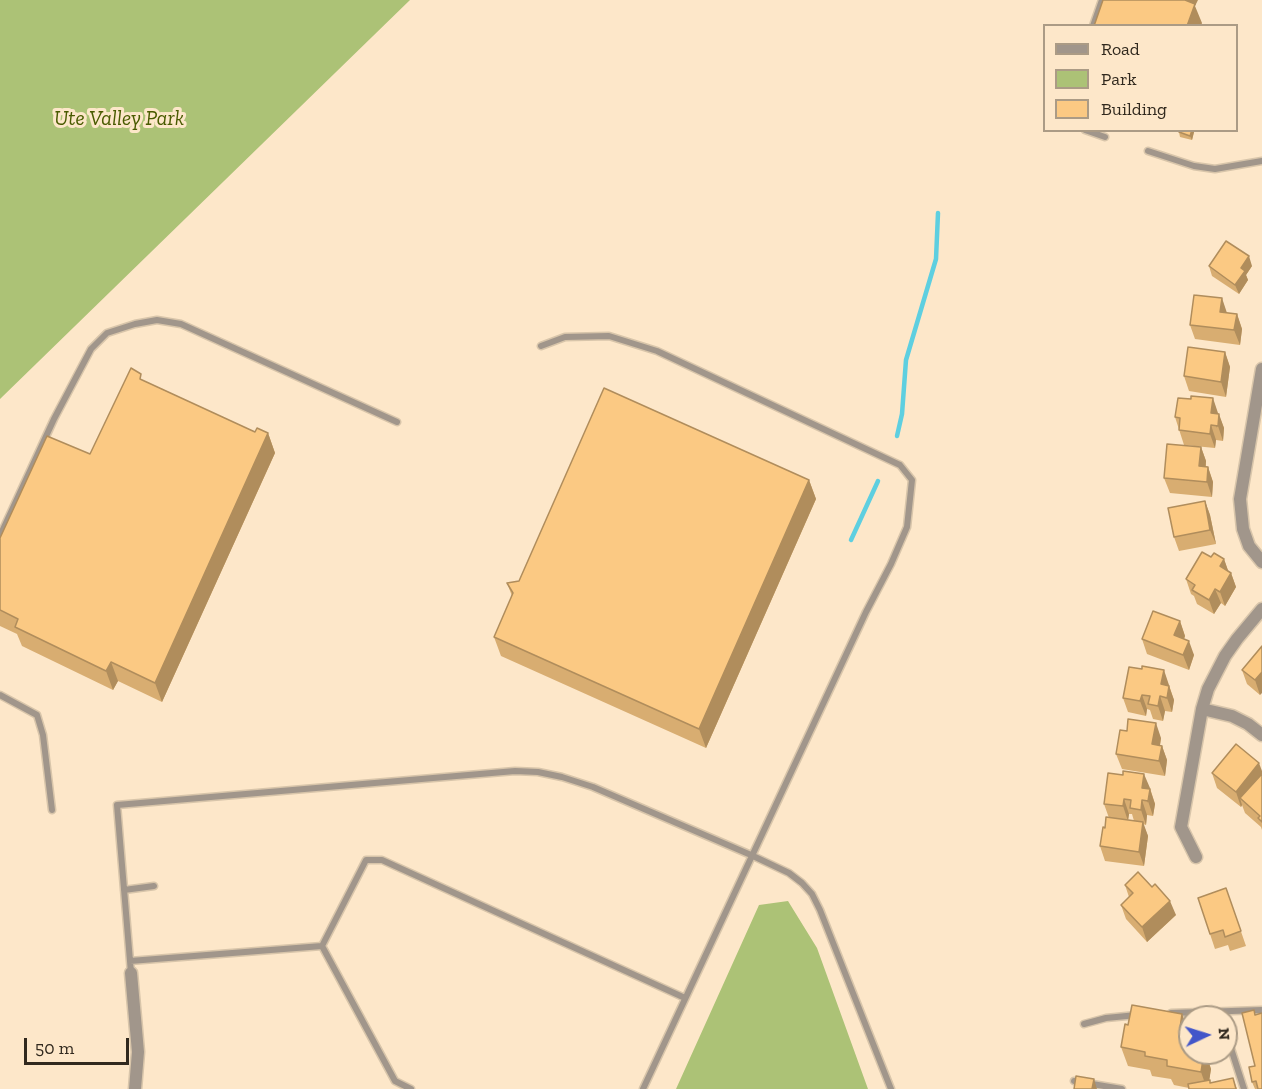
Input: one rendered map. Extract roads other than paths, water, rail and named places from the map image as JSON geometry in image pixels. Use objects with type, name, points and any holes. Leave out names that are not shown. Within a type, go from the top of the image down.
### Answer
[{"type":"street","points":[[1262,369],[1240,500],[1243,529],[1249,546],[1262,562]]},
{"type":"street","points":[[1196,857],[1181,827],[1202,709],[1208,690],[1225,656],[1262,609]]},
{"type":"street","points":[[1202,709],[1232,716],[1248,724],[1262,735]]},
{"type":"street","points":[[131,967],[138,1052],[135,1089]]},
{"type":"lane","points":[[1094,24],[1102,0]]},
{"type":"lane","points":[[1091,132],[1105,137]]},
{"type":"lane","points":[[1148,151],[1194,166],[1215,169],[1262,161]]},
{"type":"lane","points":[[0,536],[54,419],[92,349],[107,333],[135,324],[157,320],[181,324],[397,422]]},
{"type":"lane","points":[[541,346],[565,337],[609,336],[657,351],[900,465],[912,480],[908,526],[644,1089]]},
{"type":"lane","points":[[0,695],[37,716],[43,735],[52,810]]},
{"type":"lane","points":[[322,946],[131,967],[117,805],[515,771],[550,774],[593,787],[789,873],[812,894],[891,1089]]},
{"type":"lane","points":[[322,946],[366,860],[382,860],[686,998]]},
{"type":"lane","points":[[124,890],[154,886]]},
{"type":"lane","points":[[322,946],[395,1081],[411,1089]]},
{"type":"lane","points":[[1238,1012],[1262,1010]]},
{"type":"lane","points":[[1084,1024],[1106,1018],[1150,1014]]},
{"type":"lane","points":[[1162,1014],[1178,1014]]},
{"type":"lane","points":[[1236,1065],[1244,1089]]},
{"type":"lane","points":[[1074,1081],[1122,1089]]},
{"type":"waterway","points":[[897,436],[902,414],[906,360],[936,259],[938,213]]},
{"type":"waterway","points":[[851,540],[878,481]]},
{"type":"park label","name":"Ute Valley Park","points":[[119,119]]}]
